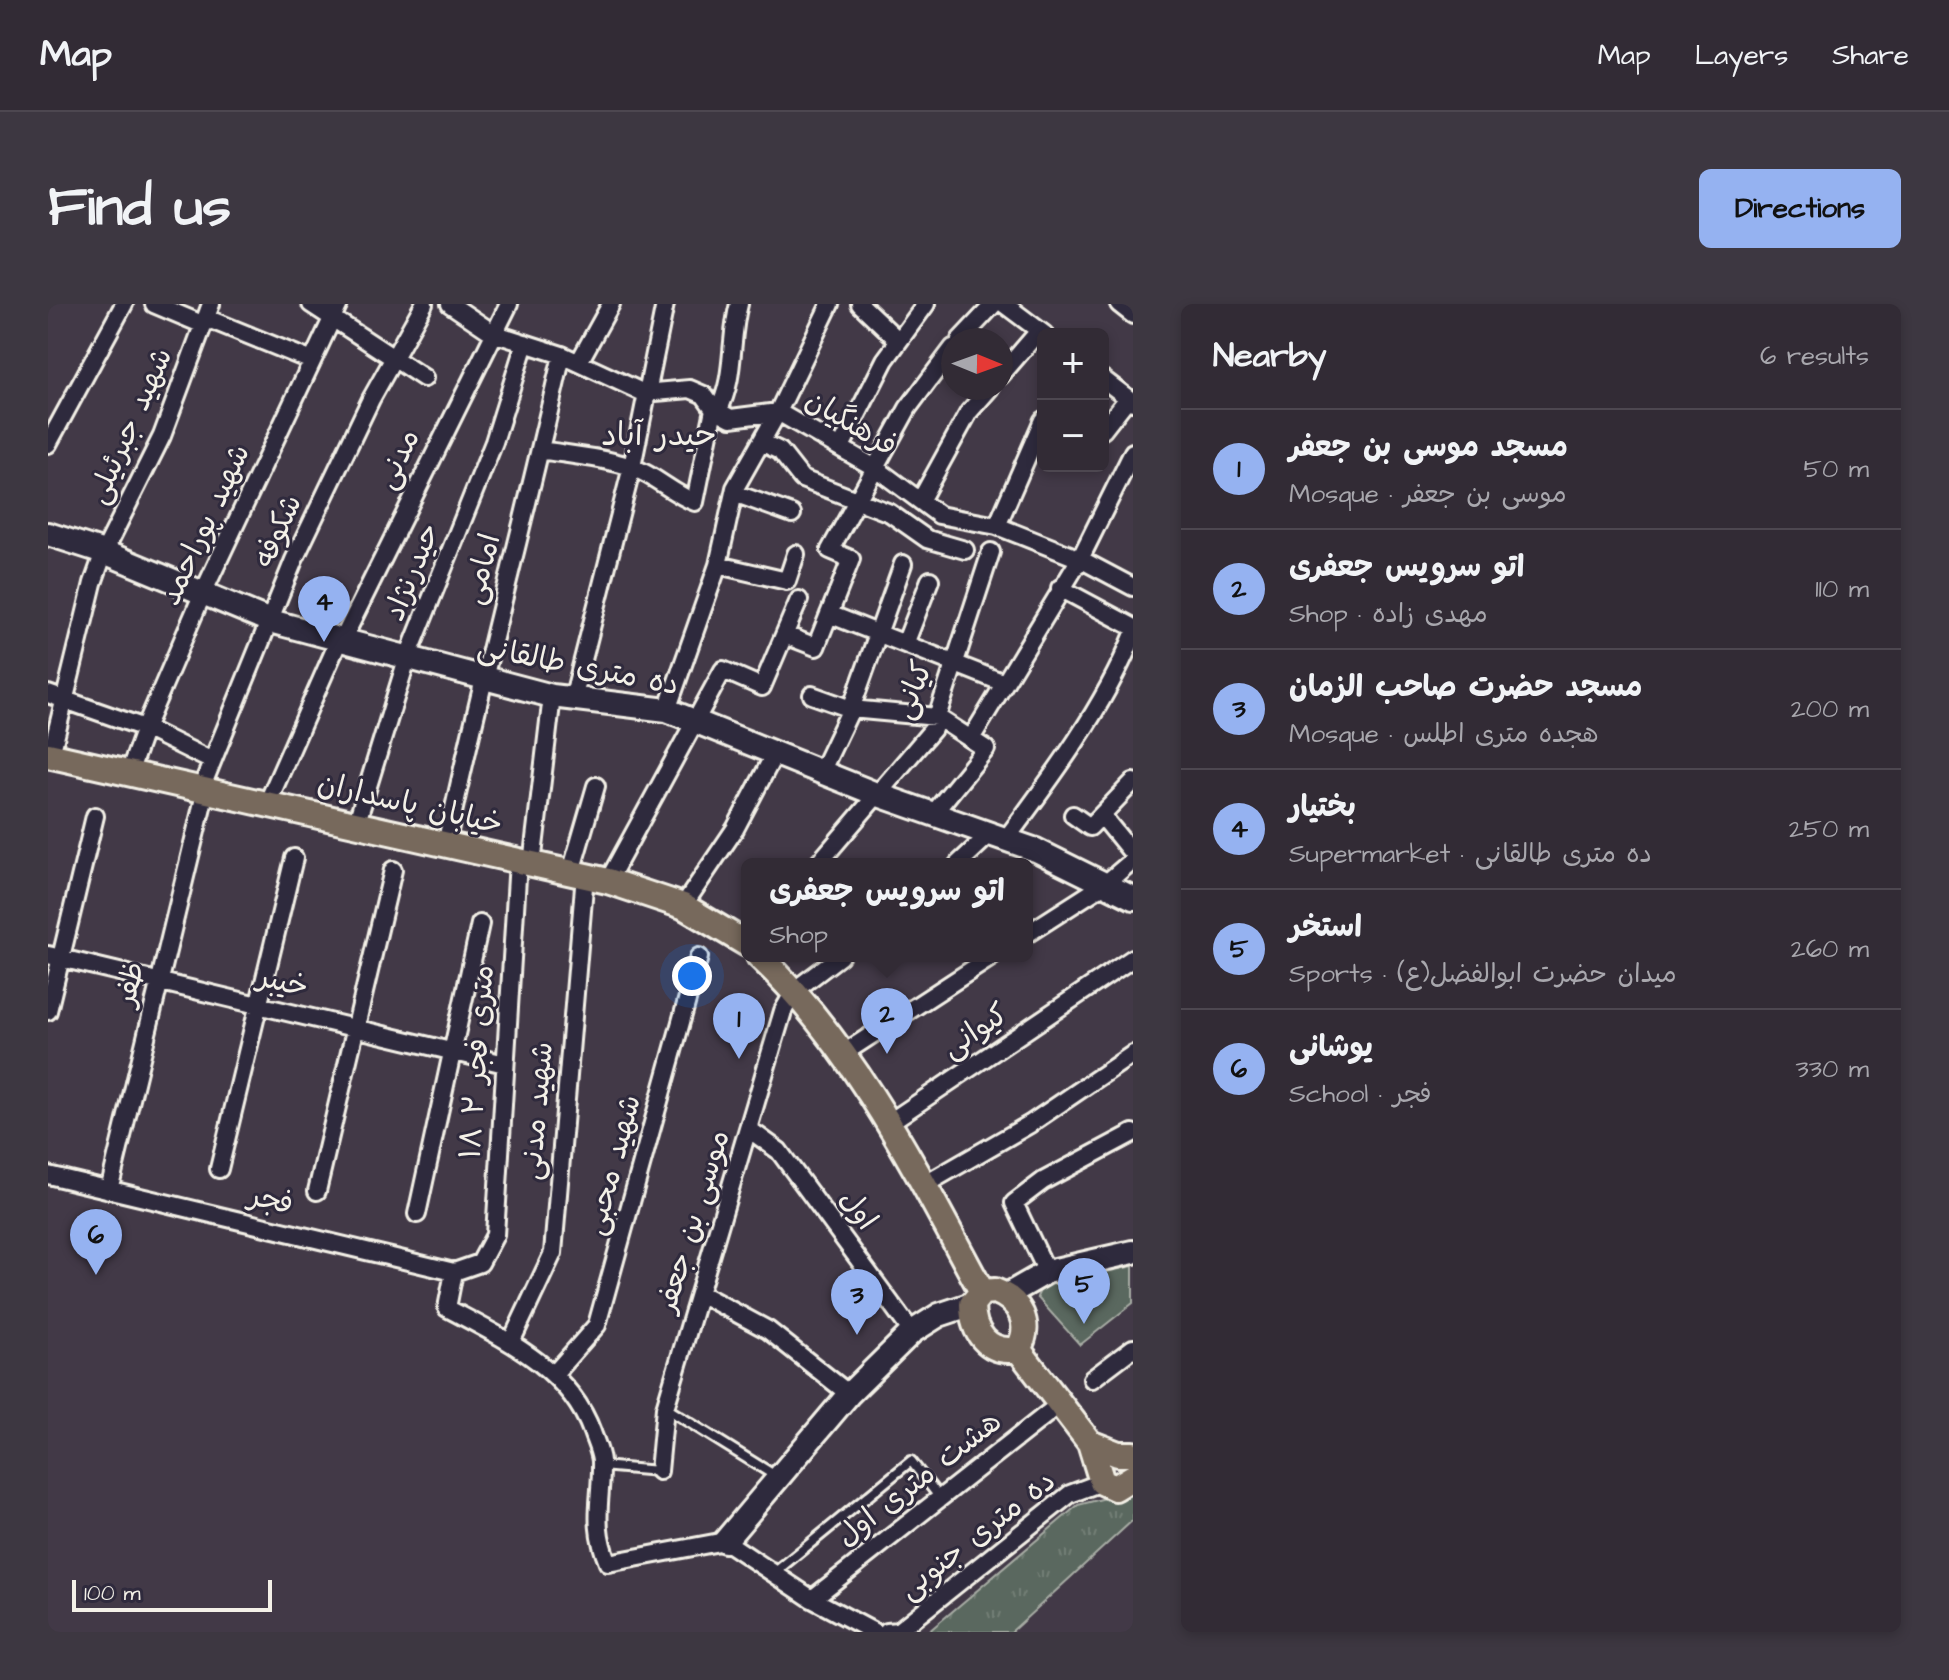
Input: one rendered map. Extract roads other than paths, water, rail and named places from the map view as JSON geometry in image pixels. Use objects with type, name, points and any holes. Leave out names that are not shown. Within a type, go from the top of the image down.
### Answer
[{"type":"main road","name":"خیابان پاسداران","points":[[49,755],[588,876],[683,906],[741,940]]},
{"type":"main road","points":[[765,962],[795,990],[844,1053],[924,1185],[977,1298],[972,1320],[980,1336],[993,1348],[1006,1351],[1018,1349],[1025,1338],[1025,1324],[1007,1295],[995,1291],[977,1298]]},
{"type":"main road","points":[[1018,1349],[1090,1443],[1102,1482],[1115,1488],[1133,1477]]},
{"type":"main road","points":[[1090,1443],[1118,1454],[1133,1454]]},
{"type":"street","points":[[48,444],[124,304]]},
{"type":"street","points":[[154,304],[207,316],[312,361]]},
{"type":"street","points":[[311,304],[335,312],[393,361],[424,378]]},
{"type":"street","name":"شکوفه","points":[[203,790],[210,760],[294,560],[424,304]]},
{"type":"street","points":[[450,304],[493,333],[562,355],[644,393]]},
{"type":"street","name":"مدنی","points":[[267,804],[340,640],[509,304]]},
{"type":"street","points":[[579,362],[611,304]]},
{"type":"street","name":"۱۸ متری فجر ۲","points":[[454,1272],[480,1263],[495,1235],[505,1064],[525,863],[562,697],[632,467],[644,393],[665,304]]},
{"type":"street","points":[[540,450],[632,467],[662,481],[680,497],[695,502],[716,410],[733,368],[735,320],[739,304]]},
{"type":"street","points":[[667,710],[718,565],[734,493],[778,412],[830,304]]},
{"type":"street","points":[[860,304],[899,341]]},
{"type":"street","points":[[841,447],[885,360],[926,304]]},
{"type":"street","points":[[971,328],[994,304]]},
{"type":"street","points":[[1004,304],[1037,329]]},
{"type":"street","points":[[1119,304],[1133,315]]},
{"type":"street","name":"شهید پوراحمد","points":[[129,773],[203,593],[335,312]]},
{"type":"street","name":"شهید جبرئیلی","points":[[49,755],[56,696],[104,552],[162,436],[207,316]]},
{"type":"street","points":[[1013,362],[1037,336]]},
{"type":"street","name":"حیدرنژاد","points":[[356,825],[407,659],[494,442],[525,343]]},
{"type":"street","name":"امامی","points":[[446,845],[481,678],[562,355]]},
{"type":"street","points":[[785,635],[816,647],[851,559],[830,550],[908,408],[941,364]]},
{"type":"street","points":[[1109,384],[1130,400],[1109,423]]},
{"type":"street","name":"فرهنگیان","points":[[644,393],[690,389],[704,395],[716,410],[731,418],[778,412],[877,469],[939,515],[997,526],[1080,559],[1133,587]]},
{"type":"street","points":[[920,501],[969,412],[980,400]]},
{"type":"street","points":[[997,526],[1037,434]]},
{"type":"street","points":[[761,442],[780,451],[802,479],[890,513],[927,539],[965,550]]},
{"type":"street","points":[[972,737],[1080,559],[1133,452]]},
{"type":"street","points":[[734,493],[792,514]]},
{"type":"street","name":"ده متری طالقانی","points":[[48,534],[104,552],[270,621],[562,697],[667,710],[876,794],[998,837],[1133,898]]},
{"type":"street","name":"کیانی","points":[[823,858],[933,729],[991,552]]},
{"type":"street","points":[[718,565],[787,581],[796,554]]},
{"type":"street","points":[[821,772],[851,709],[903,564]]},
{"type":"street","points":[[905,644],[930,580]]},
{"type":"street","points":[[1060,588],[1133,627]]},
{"type":"street","points":[[588,876],[697,723],[723,670],[762,687],[799,600]]},
{"type":"street","points":[[829,614],[1004,683]]},
{"type":"street","points":[[967,858],[998,837],[1057,771],[1122,662],[1133,636]]},
{"type":"street","points":[[812,695],[851,709],[937,717],[986,749],[933,814]]},
{"type":"street","points":[[56,696],[145,728],[210,760]]},
{"type":"street","points":[[683,906],[735,829],[775,753]]},
{"type":"street","points":[[1073,815],[1090,827],[1103,817],[1133,782]]},
{"type":"street","points":[[588,876],[596,786]]},
{"type":"street","name":"ظفر","points":[[109,1190],[203,790]]},
{"type":"street","points":[[48,1011],[54,956],[95,816]]},
{"type":"street","points":[[1033,930],[1105,884],[1133,857],[1103,817]]},
{"type":"street","points":[[219,1169],[294,858]]},
{"type":"street","points":[[317,1191],[393,870]]},
{"type":"street","name":"شهید مدنی","points":[[511,1342],[553,1253],[588,876]]},
{"type":"street","points":[[417,1214],[480,924]]},
{"type":"street","name":"خیبر","points":[[54,956],[505,1064]]},
{"type":"street","name":"شهید محبی","points":[[554,1374],[597,1325],[699,957]]},
{"type":"street","name":"کیوانی","points":[[887,1124],[1133,958]]},
{"type":"street","points":[[795,990],[832,962]]},
{"type":"street","points":[[844,1053],[984,962]]},
{"type":"street","name":"موسی بن جعفر","points":[[659,1471],[665,1408],[783,1011],[795,990]]},
{"type":"street","points":[[924,1185],[1030,1124],[1133,1054]]},
{"type":"street","name":"اول","points":[[750,1130],[779,1151],[912,1332]]},
{"type":"street","points":[[1047,1272],[1014,1203],[1043,1181],[1133,1133]]},
{"type":"street","name":"فجر","points":[[48,1175],[454,1272]]},
{"type":"street","points":[[1007,1295],[1047,1272],[1133,1252]]},
{"type":"street","points":[[454,1272],[447,1308],[511,1342],[554,1374],[585,1413],[601,1466],[597,1537],[608,1563],[725,1541],[849,1394],[912,1332],[939,1315],[977,1298]]},
{"type":"street","points":[[701,1294],[768,1330],[849,1394]]},
{"type":"street","points":[[1092,1379],[1133,1348]]},
{"type":"street","name":"هشت متری اول","points":[[812,1599],[1061,1403]]},
{"type":"street","name":"ده متری جنوبی","points":[[887,1632],[898,1631],[1070,1494],[1102,1482]]},
{"type":"street","points":[[725,1541],[812,1599],[874,1632]]},
{"type":"lane","points":[[665,1408],[778,1478]]},
{"type":"lane","points":[[774,1574],[911,1461],[940,1498]]},
{"type":"lane","points":[[601,1466],[659,1471]]},
{"type":"place","name":"بختیار","points":[[324,642]]},
{"type":"place","name":"اتو سرویس جعفری","points":[[887,1054]]},
{"type":"place","name":"مسجد موسی بن جعفر","points":[[739,1059]]},
{"type":"place","name":"یوشانی","points":[[96,1275]]},
{"type":"place","name":"استخر","points":[[1084,1324]]},
{"type":"place","name":"مسجد حضرت صاحب الزمان","points":[[857,1335]]},
{"type":"district","name":"حیدر آباد","points":[[659,435]]}]
